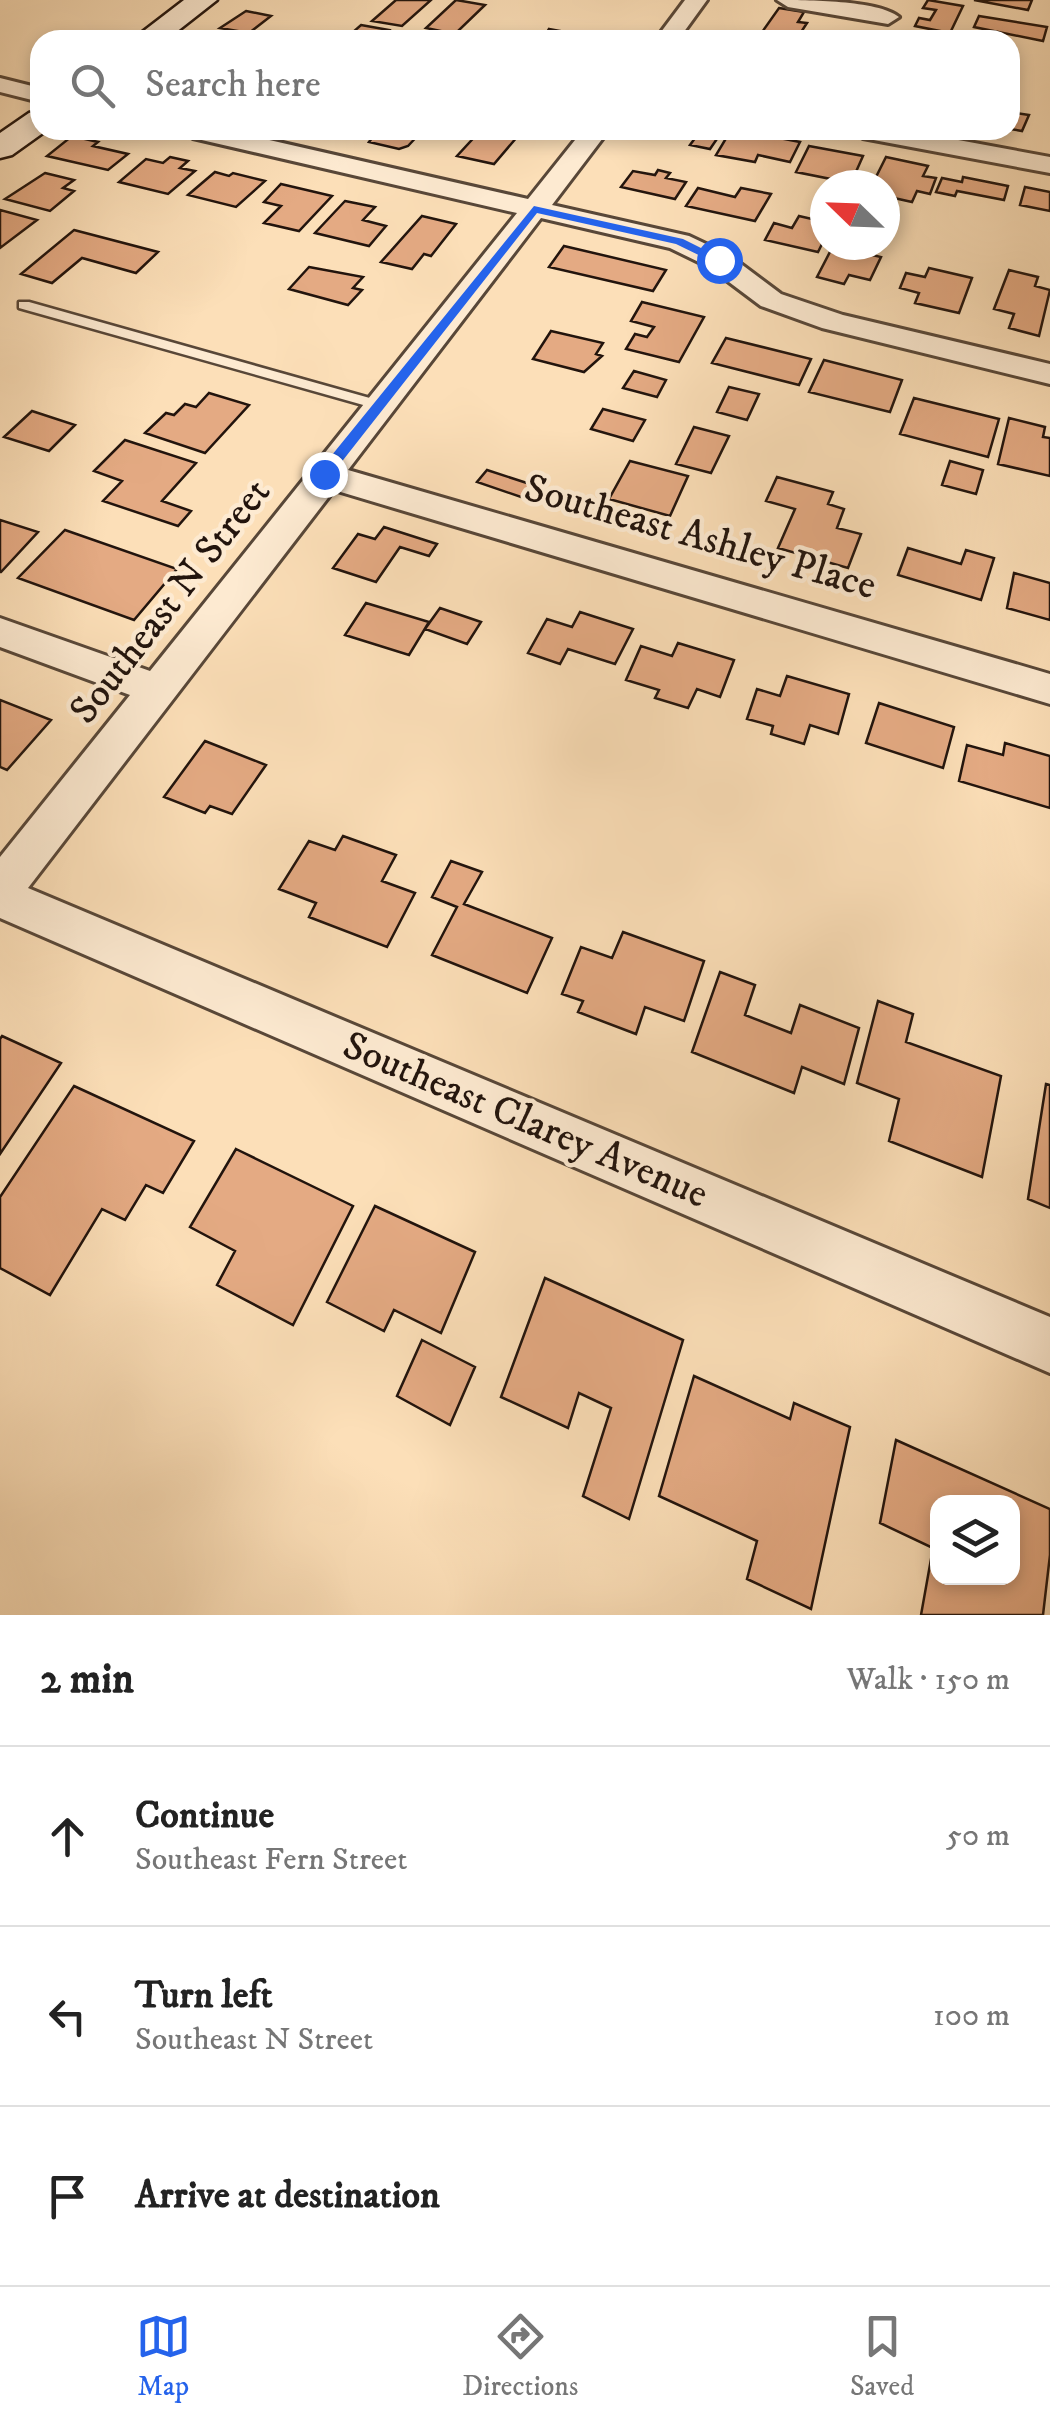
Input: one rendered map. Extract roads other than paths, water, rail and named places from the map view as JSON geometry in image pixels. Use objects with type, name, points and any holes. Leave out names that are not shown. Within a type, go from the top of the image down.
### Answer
[{"type":"street","points":[[162,30],[203,0]]},
{"type":"street","points":[[674,30],[696,0]]},
{"type":"street","points":[[788,0],[888,17]]},
{"type":"street","points":[[0,85],[30,92]]},
{"type":"street","points":[[0,148],[30,127]]},
{"type":"street","points":[[236,140],[679,242],[719,260],[771,300],[833,322],[1050,374]]},
{"type":"street","name":"Southeast N Street","points":[[0,894],[588,140]]},
{"type":"street","points":[[917,140],[1050,165]]},
{"type":"street","name":"Southeast Ashley Place","points":[[324,474],[1050,689]]},
{"type":"street","points":[[0,632],[157,690]]},
{"type":"street","name":"Southeast Clarey Avenue","points":[[0,894],[1050,1345]]},
{"type":"lane","points":[[24,305],[379,406]]}]
